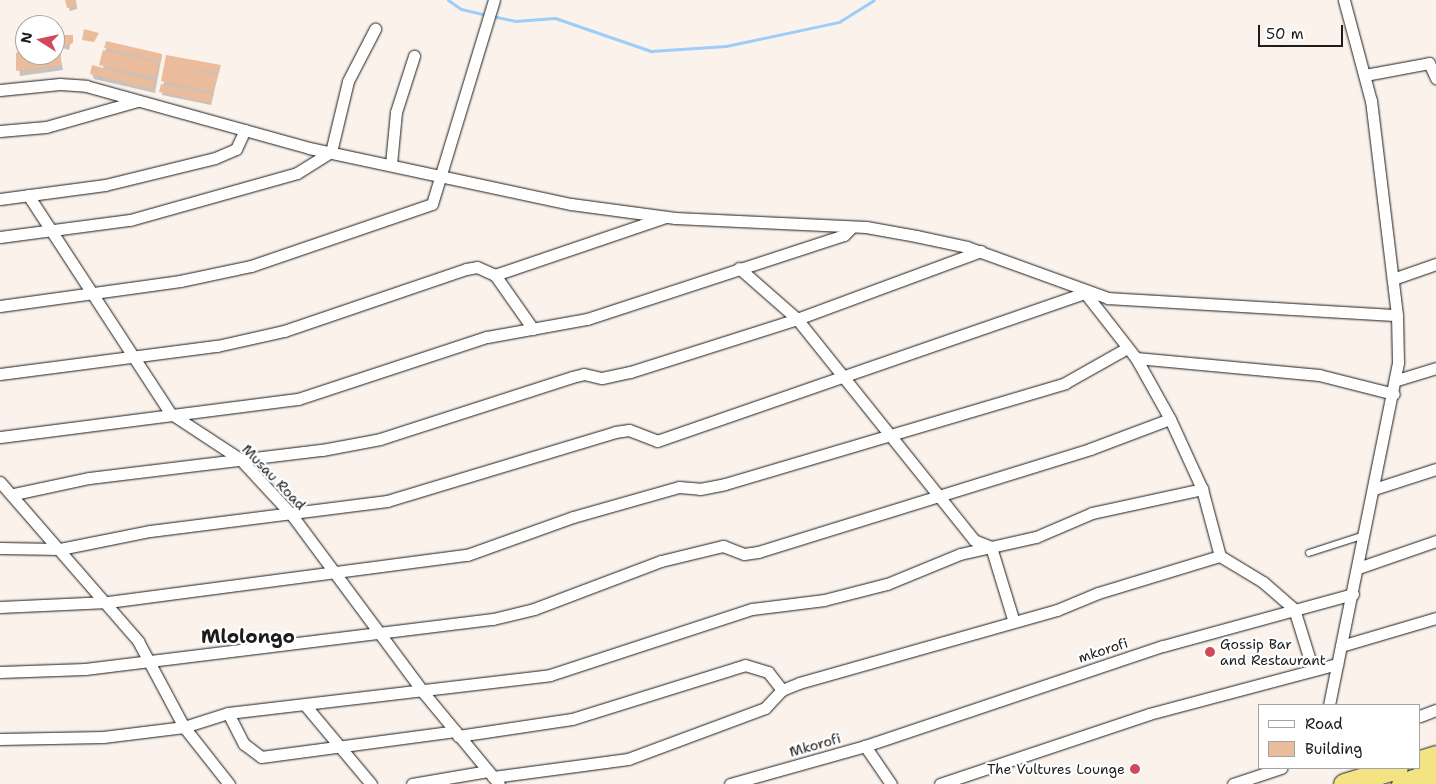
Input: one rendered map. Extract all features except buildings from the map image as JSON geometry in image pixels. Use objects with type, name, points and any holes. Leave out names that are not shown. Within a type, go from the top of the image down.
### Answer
[{"type":"highway","points":[[1421,761],[1436,756]]},
{"type":"highway","points":[[1344,784],[1394,769]]},
{"type":"highway","points":[[1402,784],[1436,772]]},
{"type":"street","points":[[1329,704],[1397,380],[1397,315],[1365,75],[1344,0]]},
{"type":"street","points":[[0,306],[87,292],[180,281],[251,266],[421,210],[438,195],[442,175],[485,38],[493,3]]},
{"type":"street","points":[[0,237],[51,232],[206,202],[297,173],[331,152],[348,81],[375,30]]},
{"type":"street","points":[[391,164],[396,112],[414,56]]},
{"type":"street","points":[[1365,75],[1433,62],[1436,78]]},
{"type":"street","points":[[0,90],[60,84],[137,100],[331,152],[571,204],[666,217],[852,227],[981,251],[1084,291],[1108,298],[1397,315]]},
{"type":"street","points":[[0,131],[46,127],[137,100]]},
{"type":"street","points":[[0,199],[105,185],[215,158],[236,149],[246,130]]},
{"type":"street","name":"Musau Road","points":[[28,196],[87,292],[170,414],[240,459],[290,514],[336,570],[379,634],[423,692],[493,777]]},
{"type":"street","points":[[495,275],[666,217]]},
{"type":"street","points":[[0,437],[298,399],[487,337],[587,319],[844,235],[852,227]]},
{"type":"street","points":[[14,494],[89,478],[380,439],[572,377],[584,374],[602,378],[630,372],[796,320],[981,251]]},
{"type":"street","points":[[1393,278],[1436,264]]},
{"type":"street","points":[[0,374],[217,346],[284,330],[466,269],[477,267],[495,275],[533,329]]},
{"type":"street","points":[[739,268],[796,320],[844,374],[938,497],[974,540],[991,547]]},
{"type":"street","points":[[1084,291],[1136,358],[1170,419],[1202,490],[1220,556],[1263,582],[1294,609],[1313,670]]},
{"type":"street","points":[[0,548],[60,549],[150,530],[290,514],[424,494],[615,432],[629,430],[657,441],[1084,291]]},
{"type":"street","points":[[0,607],[108,602],[336,570],[467,556],[527,532],[679,487],[700,489],[725,484],[892,436],[1065,383],[1127,348]]},
{"type":"street","points":[[1136,358],[1319,375],[1394,394]]},
{"type":"street","points":[[1397,380],[1436,368]]},
{"type":"street","points":[[0,672],[152,662],[493,619],[534,609],[661,561],[723,546],[744,554],[758,552],[938,497],[1170,419]]},
{"type":"street","points":[[1374,489],[1436,469]]},
{"type":"street","points":[[0,482],[14,494],[108,602],[152,662],[184,727],[229,784]]},
{"type":"street","points":[[0,739],[103,737],[184,727],[228,713],[423,692],[550,675],[752,609],[824,600],[991,547],[1036,537],[1092,513],[1202,490]]},
{"type":"street","points":[[1358,568],[1436,541]]},
{"type":"street","points":[[991,547],[1014,622]]},
{"type":"street","points":[[412,784],[493,777],[628,759],[765,708],[782,690],[1014,622],[1220,556]]},
{"type":"street","name":"mkorofi","points":[[865,746],[1154,649],[1353,594]]},
{"type":"street","points":[[1340,646],[1436,618]]},
{"type":"street","points":[[940,784],[1149,714],[1337,664]]},
{"type":"street","points":[[228,713],[244,744],[261,757],[572,719],[746,665],[768,672],[782,690]]},
{"type":"street","points":[[305,705],[372,784]]},
{"type":"street","points":[[1421,716],[1436,710]]},
{"type":"street","points":[[865,746],[891,784]]},
{"type":"street","name":"Mkorofi","points":[[730,784],[865,746]]},
{"type":"street","points":[[1233,784],[1278,769]]},
{"type":"lane","points":[[1310,553],[1365,536]]},
{"type":"waterway","points":[[448,0],[461,9],[486,15]]},
{"type":"waterway","points":[[492,16],[515,21],[555,18],[651,51],[726,46],[839,22],[874,0]]},
{"type":"place","name":"Gossip Bar and Restaurant","points":[[1210,652]]},
{"type":"place","name":"The Vultures Lounge","points":[[1135,769]]},
{"type":"district","name":"Mlolongo","points":[[248,637]]}]
